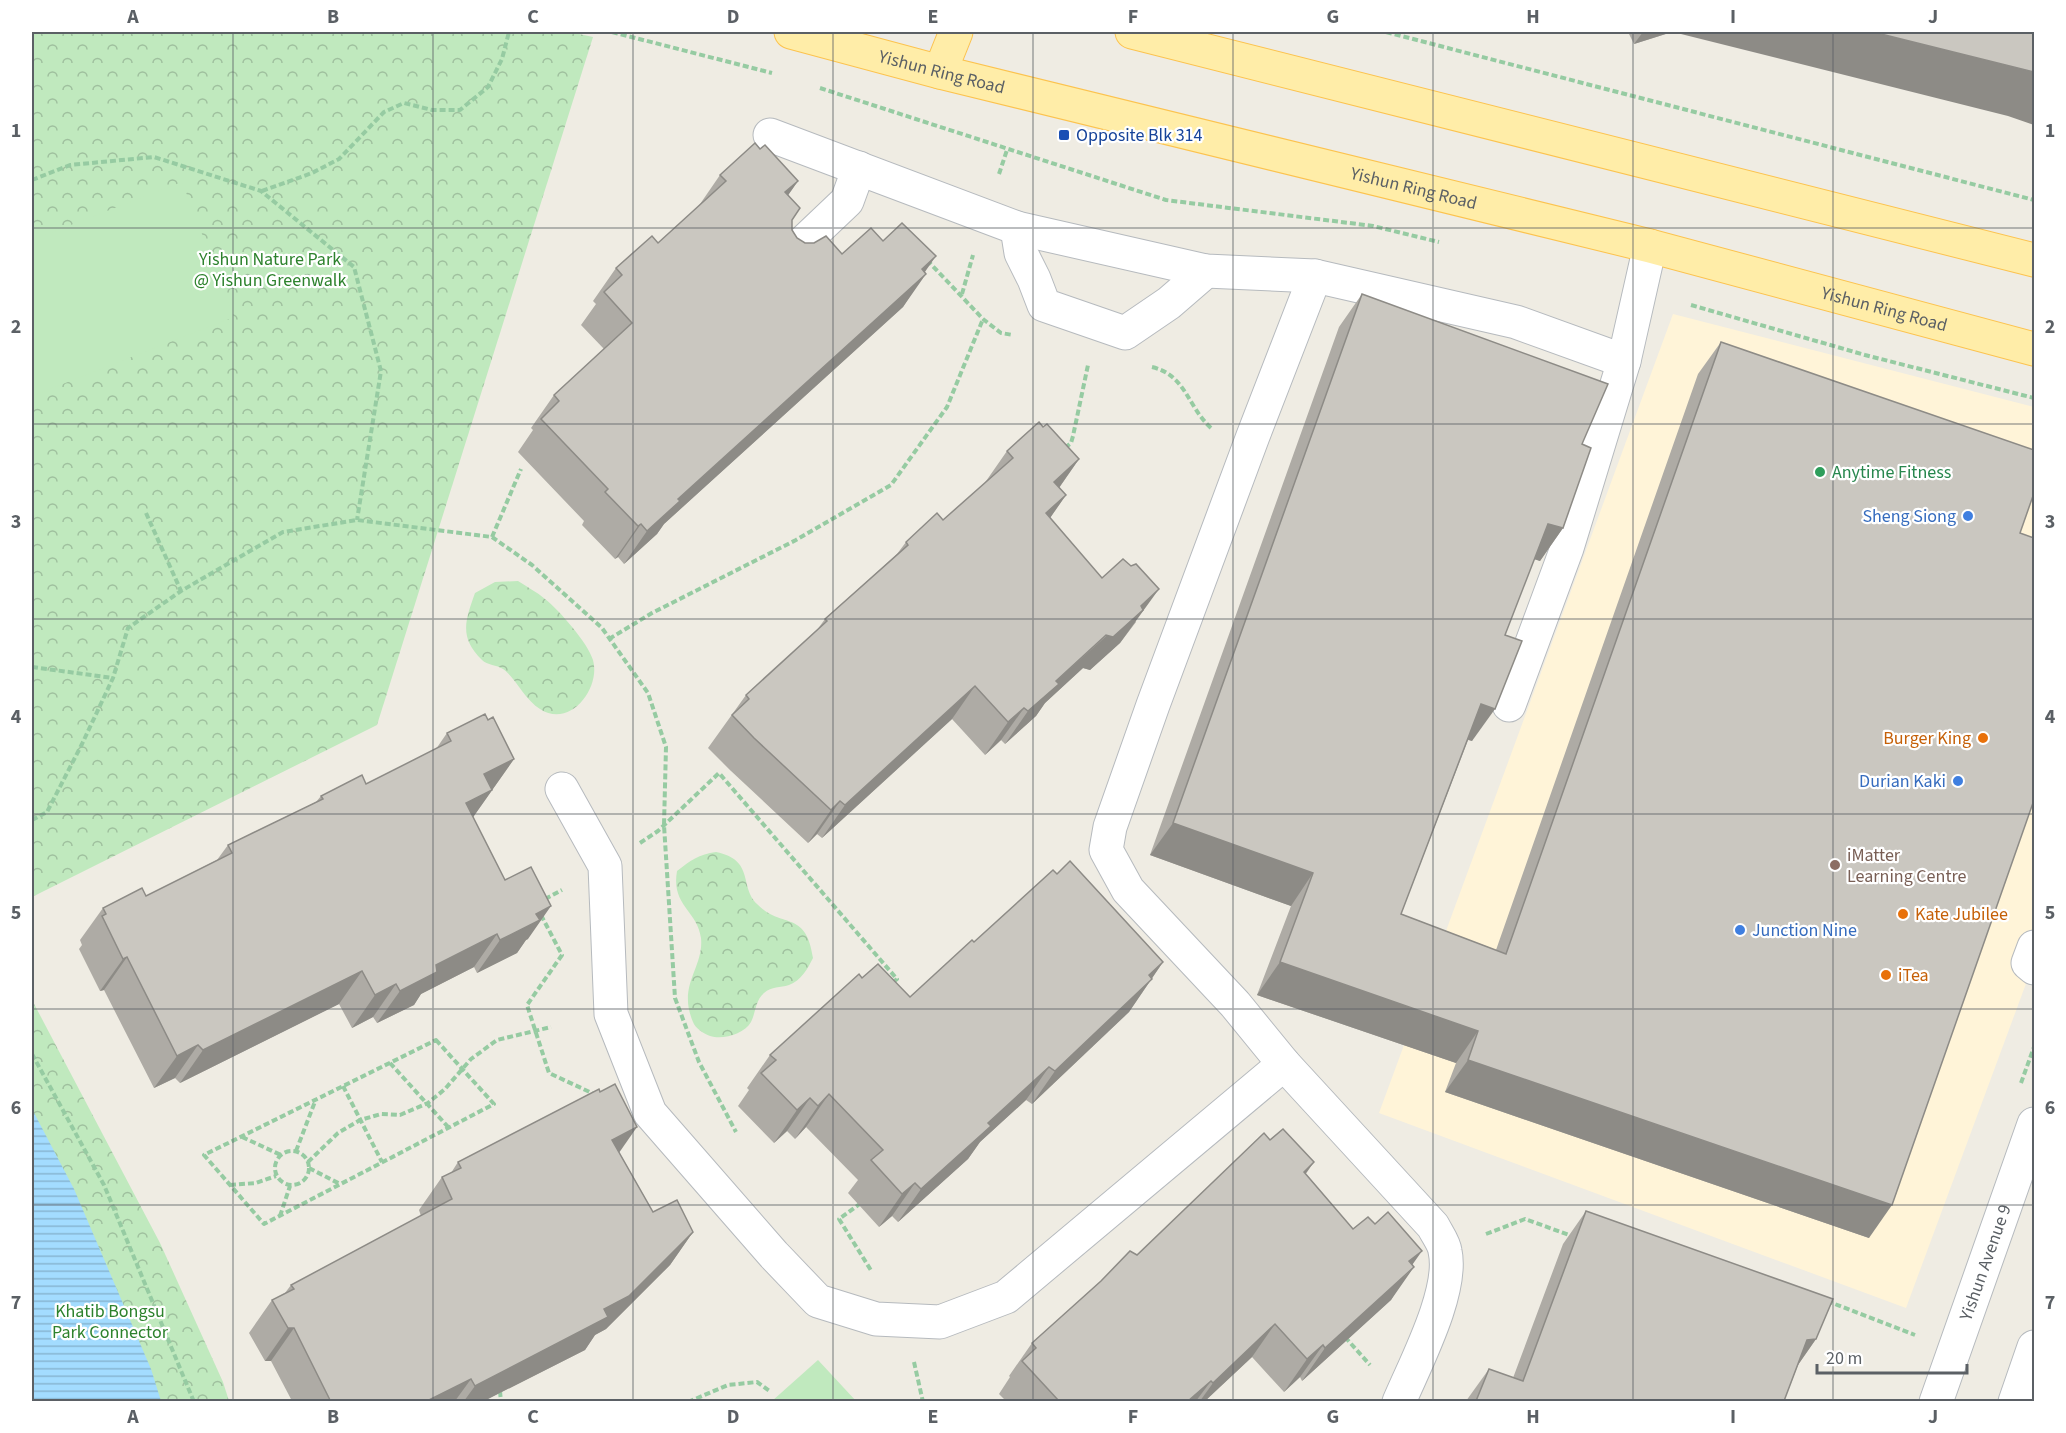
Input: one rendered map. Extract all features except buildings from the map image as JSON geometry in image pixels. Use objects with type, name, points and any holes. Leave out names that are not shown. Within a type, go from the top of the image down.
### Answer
[{"type":"main road","name":"Yishun Ring Road","points":[[791,32],[940,72],[1650,246],[2034,349]]},
{"type":"main road","points":[[940,72],[956,32]]},
{"type":"main road","points":[[1132,32],[2034,260]]},
{"type":"street","points":[[770,135],[1017,228],[1206,271],[1316,276],[1516,322],[1624,361]]},
{"type":"street","points":[[787,258],[847,201],[859,168]]},
{"type":"street","points":[[1017,228],[1021,253],[1044,305],[1125,333],[1168,303],[1206,271]]},
{"type":"street","points":[[1509,705],[1567,548],[1624,361],[1650,246]]},
{"type":"street","points":[[1316,276],[1253,436],[1153,705],[1110,826],[1106,850],[1128,891],[1235,1004],[1284,1064],[1433,1226],[1445,1250],[1446,1273],[1437,1314],[1399,1401]]},
{"type":"street","points":[[562,789],[605,866],[611,1014],[650,1113],[774,1255],[819,1301],[876,1319],[940,1322],[1006,1297],[1284,1064]]},
{"type":"street","points":[[2034,947],[2028,963],[2034,968]]},
{"type":"street","name":"Yishun Avenue 9","points":[[1936,1401],[2034,1124]]},
{"type":"street","points":[[2015,1401],[2034,1347]]},
{"type":"path","points":[[261,191],[312,173],[339,159],[384,112],[405,103],[432,110],[460,110],[488,87],[502,59],[509,32]]},
{"type":"path","points":[[612,32],[773,74]]},
{"type":"path","points":[[1386,32],[2034,200]]},
{"type":"path","points":[[818,87],[1166,200],[1372,226],[1442,243]]},
{"type":"path","points":[[32,180],[70,165],[154,157],[261,191],[354,267],[381,371],[357,520]]},
{"type":"path","points":[[962,295],[975,248]]},
{"type":"path","points":[[1640,291],[1864,355],[2034,398]]},
{"type":"path","points":[[609,639],[652,613],[796,540],[891,485],[947,406],[983,319]]},
{"type":"path","points":[[1058,454],[1071,443],[1088,363]]},
{"type":"path","points":[[492,537],[521,470]]},
{"type":"path","points":[[146,513],[181,591]]},
{"type":"path","points":[[32,820],[47,813],[82,744],[112,678],[128,628],[181,591],[283,532],[357,520],[492,537],[532,565],[602,628],[648,693],[666,747],[664,825],[675,998],[699,1062],[736,1132]]},
{"type":"path","points":[[32,667],[112,678]]},
{"type":"path","points":[[658,831],[719,773],[897,978],[889,985]]},
{"type":"path","points":[[541,915],[562,955],[527,1005],[549,1072],[597,1095]]},
{"type":"path","points":[[308,1162],[338,1133],[360,1120],[381,1114],[400,1115],[428,1103],[445,1089],[471,1059],[497,1040],[551,1026]]},
{"type":"path","points":[[436,1040],[494,1104],[264,1224],[204,1155],[390,1063],[436,1040]]},
{"type":"path","points":[[32,1054],[104,1185],[194,1401]]},
{"type":"path","points":[[390,1063],[449,1128]]},
{"type":"path","points":[[343,1086],[382,1162]]},
{"type":"path","points":[[296,1151],[316,1099]]},
{"type":"path","points":[[242,1137],[281,1155]]},
{"type":"path","points":[[296,1151],[305,1156],[309,1168],[306,1180],[296,1186],[279,1181],[275,1165],[281,1155],[285,1152],[296,1151]]},
{"type":"path","points":[[309,1168],[341,1184]]},
{"type":"path","points":[[230,1185],[256,1183],[276,1176]]},
{"type":"path","points":[[280,1216],[290,1186]]},
{"type":"path","points":[[855,1242],[839,1219],[864,1201]]},
{"type":"path","points":[[1445,1250],[1525,1219],[1580,1239]]},
{"type":"path","points":[[1819,1298],[1916,1335]]},
{"type":"path","points":[[911,1353],[923,1401]]},
{"type":"path","points":[[688,1401],[728,1385],[758,1382],[771,1392]]},
{"type":"path","points":[[500,1391],[501,1401]]},
{"type":"shaded area","name":"Junction Nine","points":[[1673,314],[2034,407],[2034,962],[1906,1308],[1379,1113]]},
{"type":"green space","name":"Yishun Nature Park @ Yishun Greenwalk","points":[[32,32],[570,32],[593,37],[377,725],[32,897]]},
{"type":"green space","points":[[182,182],[234,317],[32,396],[32,240]]},
{"type":"green space","points":[[518,581],[542,596],[558,611],[579,636],[593,660],[594,671],[588,693],[572,710],[562,714],[551,714],[535,705],[507,672],[482,660],[474,652],[467,636],[467,620],[475,593],[495,582]]},
{"type":"green space","points":[[716,852],[728,856],[741,867],[748,889],[757,904],[775,917],[799,926],[810,943],[813,958],[797,981],[764,993],[748,1026],[738,1033],[721,1037],[710,1036],[698,1029],[689,1009],[689,987],[699,959],[701,938],[695,921],[681,900],[676,883],[677,871],[695,858]]},
{"type":"green space","name":"Khatib Bongsu Park Connector","points":[[32,1000],[160,1243],[223,1382],[229,1401],[32,1401]]},
{"type":"green space","points":[[818,1360],[856,1401],[772,1401]]},
{"type":"water","points":[[32,1109],[74,1189],[151,1369],[161,1401],[32,1401]]},
{"type":"place","name":"Opposite Blk 314","points":[[1064,135]]},
{"type":"place","name":"Anytime Fitness","points":[[1820,472]]},
{"type":"place","name":"Sheng Siong","points":[[1968,516]]},
{"type":"place","name":"Burger King","points":[[1983,738]]},
{"type":"place","name":"Durian Kaki","points":[[1958,781]]},
{"type":"place","name":"iMatter Learning Centre","points":[[1835,865]]},
{"type":"place","name":"Kate Jubilee","points":[[1903,914]]},
{"type":"place","name":"Junction Nine","points":[[1740,930]]},
{"type":"place","name":"iTea","points":[[1886,975]]}]
